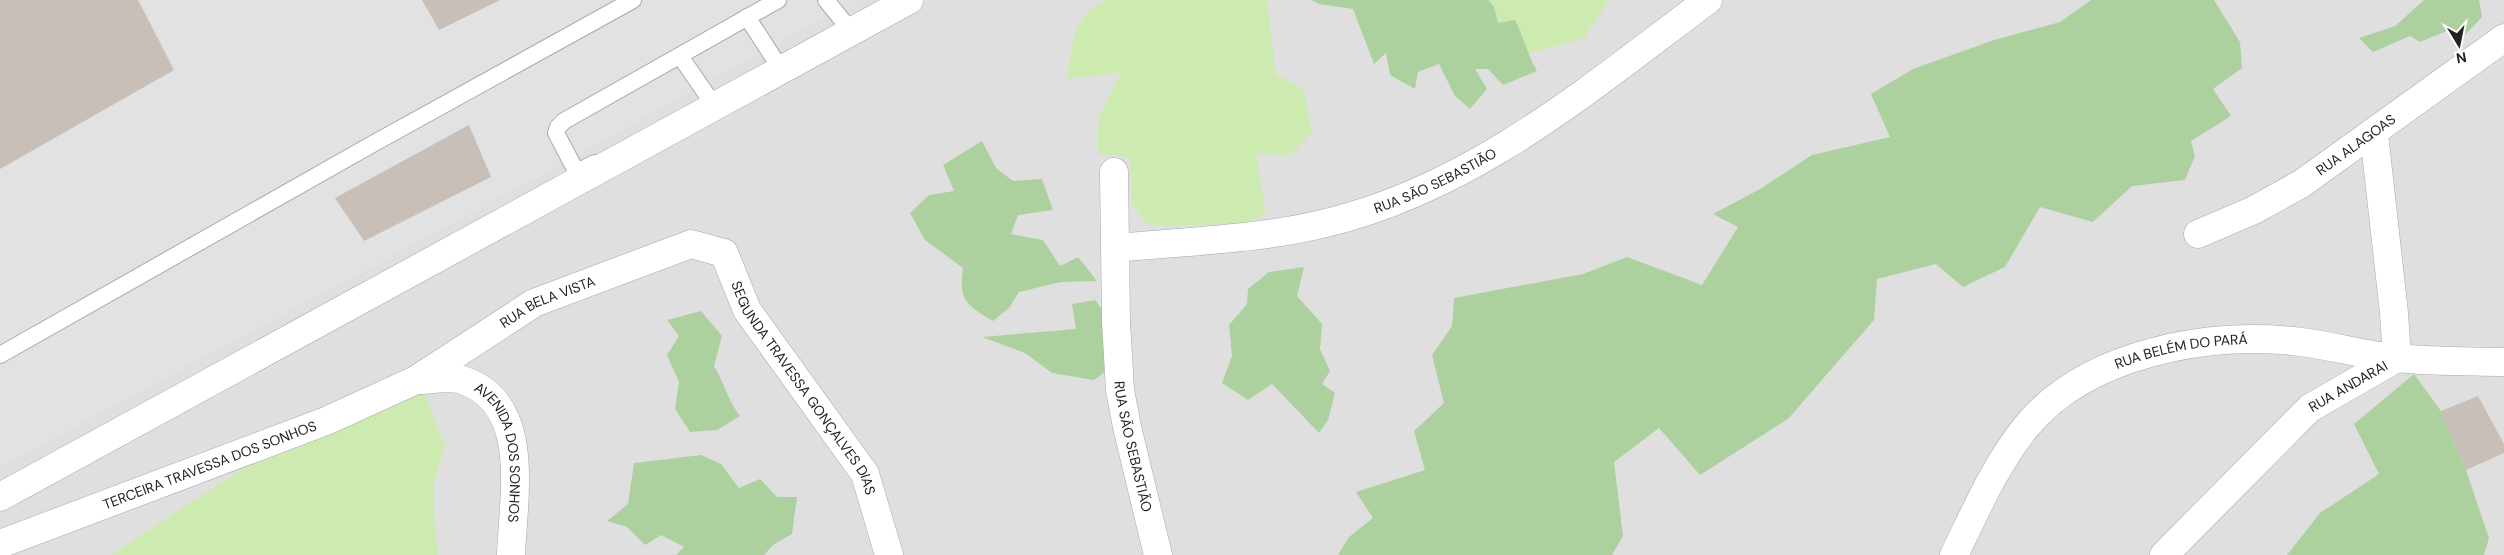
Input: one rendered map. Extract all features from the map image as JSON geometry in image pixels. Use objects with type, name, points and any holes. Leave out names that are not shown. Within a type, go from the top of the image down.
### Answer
[{"type":"street","points":[[0,497],[909,0]]},
{"type":"street","name":"RUA SÃO SEBASTIÃO","points":[[1117,248],[1280,232],[1326,224],[1407,198],[1493,154],[1569,104],[1708,0]]},
{"type":"street","name":"RUA ALAGOAS","points":[[2198,234],[2254,210],[2301,184],[2374,134],[2504,38]]},
{"type":"street","name":"RUA ANDARAI","points":[[2164,555],[2310,408],[2397,358],[2394,313],[2374,134]]},
{"type":"street","name":"RUA SÃO SEBASTIÃO","points":[[1114,172],[1117,248],[1116,322],[1120,390],[1126,427],[1158,555]]},
{"type":"street","name":"RUA BELA VISTA","points":[[416,380],[534,303],[691,244]]},
{"type":"street","name":"SEGUNDA TRAVESSA GONÇALVES DIAS","points":[[691,244],[724,253],[747,310],[865,474],[889,555]]},
{"type":"street","name":"RUA BELÉM DO PARÁ","points":[[1954,555],[1999,465],[2027,425],[2062,393],[2114,364],[2165,349],[2214,341],[2257,339],[2300,341],[2397,358],[2504,362]]},
{"type":"street","name":"TERCEIRA TRAVESSA DOS SONHOS","points":[[0,544],[326,421],[416,380]]},
{"type":"street","name":"AVENIDA DOS SONHOS","points":[[416,380],[460,380],[487,392],[503,411],[515,450],[511,555]]},
{"type":"lane","points":[[0,356],[369,146],[633,0]]},
{"type":"lane","points":[[778,0],[564,121],[558,127],[556,133],[576,169],[590,166],[881,0]]},
{"type":"lane","points":[[826,0],[844,21]]},
{"type":"lane","points":[[747,17],[775,60]]},
{"type":"lane","points":[[680,56],[710,98]]},
{"type":"shaded area","points":[[0,0],[2504,0],[2504,555],[0,555]]},
{"type":"shaded area","points":[[140,0],[422,0],[439,30],[500,0],[854,0],[531,181],[0,467],[0,169],[174,70]]},
{"type":"green space","points":[[1107,0],[1267,0],[1276,74],[1304,89],[1312,133],[1290,155],[1256,154],[1266,213],[1244,224],[1148,226],[1132,205],[1130,158],[1097,153],[1099,116],[1121,73],[1067,79],[1075,33],[1080,23],[1086,14]]},
{"type":"green space","points":[[1311,0],[1488,0],[1494,7],[1498,23],[1515,20],[1537,71],[1503,85],[1488,69],[1475,69],[1487,89],[1470,109],[1455,96],[1439,64],[1418,72],[1415,89],[1390,75],[1386,53],[1374,64],[1353,9],[1319,4]]},
{"type":"green space","points":[[1488,0],[1609,0],[1584,38],[1527,54],[1524,39],[1498,23],[1494,8]]},
{"type":"green space","points":[[2091,0],[2214,0],[2240,42],[2242,68],[2213,89],[2231,116],[2191,141],[2195,156],[2185,180],[2132,186],[2093,222],[2040,207],[2005,267],[1963,287],[1936,264],[1877,279],[1874,320],[1788,419],[1700,475],[1659,428],[1614,462],[1623,536],[1612,555],[1338,555],[1349,537],[1373,518],[1356,492],[1425,470],[1414,431],[1444,403],[1432,355],[1452,326],[1454,298],[1583,274],[1627,257],[1702,285],[1738,227],[1713,214],[1760,189],[1812,155],[1890,137],[1871,94],[1913,69],[1994,40],[2060,22]]},
{"type":"green space","points":[[2424,0],[2479,0],[2482,17],[2462,38],[2449,30],[2420,42],[2410,36],[2373,52],[2359,38],[2395,26]]},
{"type":"green space","points":[[982,141],[996,168],[1013,181],[1042,179],[1053,210],[1018,215],[1011,234],[1043,240],[1060,266],[1078,257],[1097,281],[1061,282],[1019,292],[1009,308],[993,321],[966,301],[962,288],[963,268],[925,240],[910,213],[929,195],[954,191],[943,165]]},
{"type":"green space","points":[[1304,267],[1297,296],[1322,324],[1320,349],[1330,371],[1322,384],[1335,393],[1328,420],[1319,433],[1272,384],[1248,400],[1222,383],[1232,356],[1229,325],[1247,304],[1248,289],[1269,272]]},
{"type":"green space","points":[[1095,300],[1111,322],[1112,367],[1094,380],[1052,373],[1025,353],[982,337],[1076,329],[1072,304]]},
{"type":"green space","points":[[701,311],[722,336],[714,366],[732,404],[740,416],[717,430],[690,432],[675,409],[679,382],[667,355],[679,336],[667,320]]},
{"type":"green space","points":[[2414,374],[2441,411],[2466,470],[2489,538],[2484,555],[2287,555],[2320,513],[2379,474],[2354,424]]},
{"type":"green space","points":[[421,385],[445,446],[434,481],[434,515],[438,555],[111,555],[280,444],[337,401]]},
{"type":"green space","points":[[701,455],[721,464],[739,488],[760,479],[777,497],[797,497],[792,534],[773,545],[764,555],[676,555],[684,547],[661,535],[645,545],[627,527],[607,521],[628,504],[634,463]]},
{"type":"building","points":[[0,0],[138,0],[174,70],[0,169]]},
{"type":"building","points":[[422,0],[500,0],[439,30]]},
{"type":"building","points":[[469,125],[491,177],[364,241],[335,198]]},
{"type":"building","points":[[2478,396],[2504,444],[2504,453],[2466,470],[2441,411]]}]
